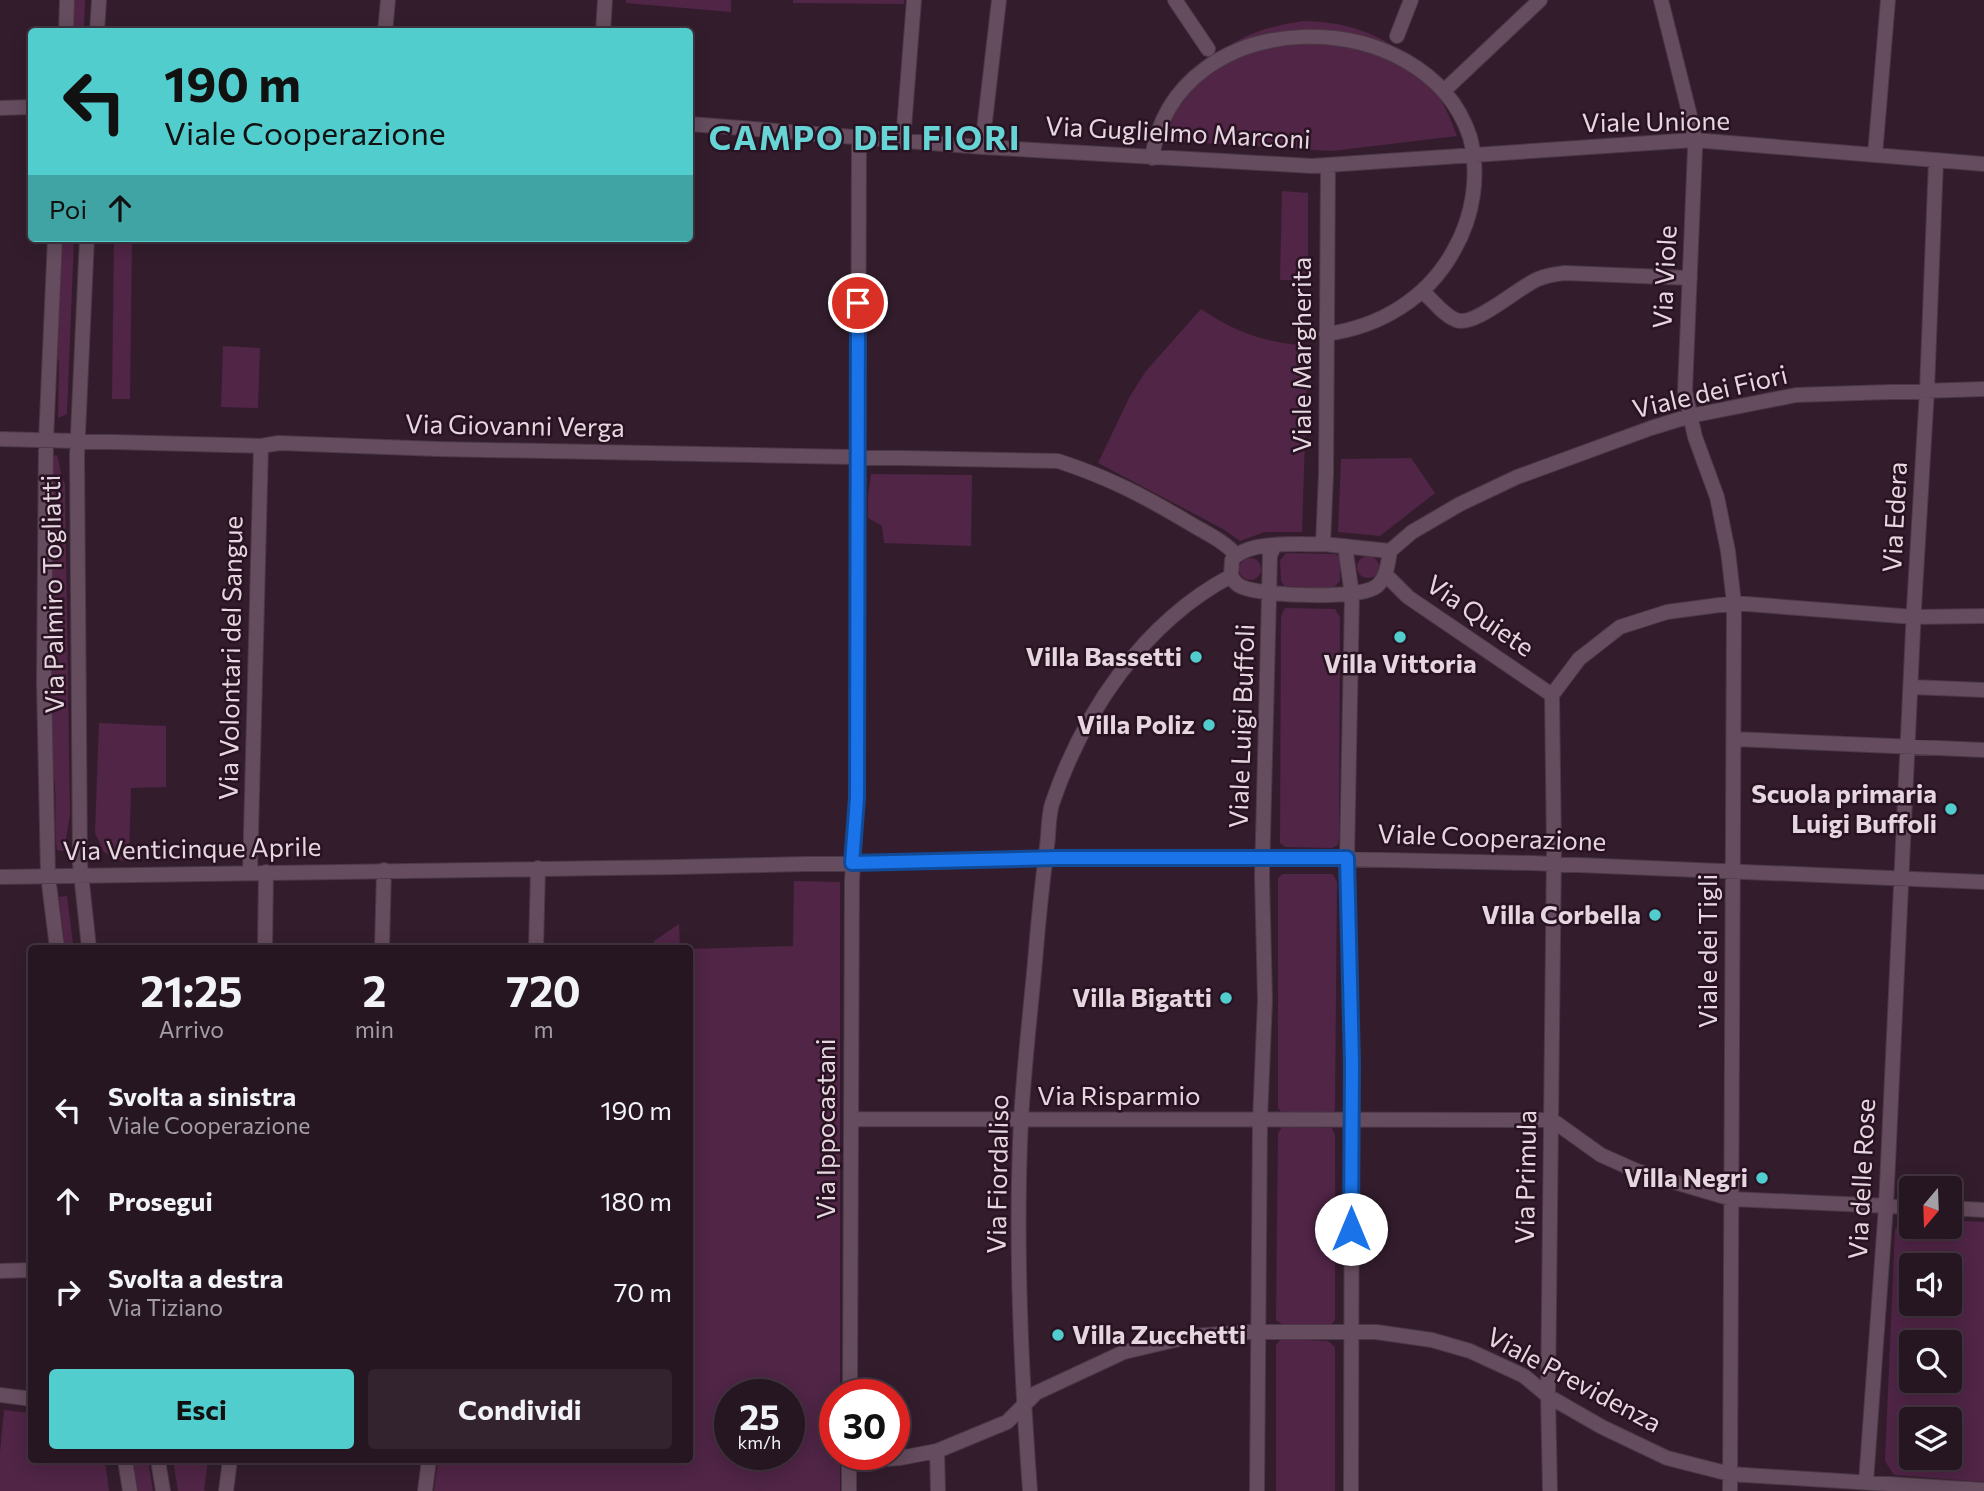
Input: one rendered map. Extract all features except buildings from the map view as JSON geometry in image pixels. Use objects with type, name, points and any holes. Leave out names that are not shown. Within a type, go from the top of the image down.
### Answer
[{"type":"street","points":[[66,28],[67,0]]},
{"type":"street","points":[[97,28],[99,0]]},
{"type":"street","points":[[385,28],[387,0]]},
{"type":"street","points":[[603,28],[605,0]]},
{"type":"street","points":[[903,141],[914,0]]},
{"type":"street","points":[[982,147],[999,0]]},
{"type":"street","points":[[1175,0],[1208,49]]},
{"type":"street","points":[[1412,0],[1393,33],[1413,47]]},
{"type":"street","points":[[1448,86],[1540,0]]},
{"type":"street","name":"Via Viole","points":[[1661,0],[1695,140],[1685,391],[1690,416]]},
{"type":"street","points":[[1875,155],[1888,0]]},
{"type":"street","points":[[1152,158],[1157,128],[1173,92],[1183,76],[1208,49],[1222,39]]},
{"type":"street","points":[[1326,334],[1358,328],[1407,304],[1449,260],[1465,226],[1473,192],[1473,154],[1463,114],[1448,86],[1427,59]]},
{"type":"street","points":[[0,108],[28,107]]},
{"type":"street","name":"Via Guglielmo Marconi","points":[[693,124],[982,147],[1328,166]]},
{"type":"street","name":"Via Ippocastani","points":[[850,1379],[852,863],[857,798],[859,138]]},
{"type":"street","name":"Viale Unione","points":[[1328,166],[1695,140],[1984,164]]},
{"type":"street","name":"Via Edera","points":[[1903,878],[1936,160]]},
{"type":"street","name":"Viale Margherita","points":[[1323,544],[1328,166]]},
{"type":"street","name":"Via Palmiro Togliatti","points":[[55,242],[46,440],[44,684],[48,876],[57,945]]},
{"type":"street","name":"Via Palmiro Togliatti","points":[[87,242],[77,442],[81,874],[89,945]]},
{"type":"street","points":[[1422,291],[1451,317],[1461,322],[1474,318],[1538,279],[1552,275],[1690,278]]},
{"type":"street","name":"Viale dei Fiori","points":[[1390,551],[1412,532],[1460,504],[1517,477],[1690,416],[1797,395],[1984,389]]},
{"type":"street","name":"Viale dei Tigli","points":[[1690,416],[1717,497],[1728,551],[1734,603],[1730,1491]]},
{"type":"street","name":"Via Giovanni Verga","points":[[0,439],[1058,461],[1134,490],[1240,552]]},
{"type":"street","name":"Via Volontari del Sangue","points":[[250,872],[261,446]]},
{"type":"street","points":[[1323,544],[1390,551],[1385,573],[1375,587],[1352,595],[1270,592],[1243,588],[1236,584],[1231,576],[1230,564],[1240,552],[1275,545],[1323,544]]},
{"type":"street","name":"Viale Luigi Buffoli","points":[[1257,1491],[1260,1120],[1265,1000],[1263,857],[1270,555],[1275,545]]},
{"type":"street","points":[[1345,546],[1352,595],[1347,858],[1351,1119],[1350,1491]]},
{"type":"street","name":"Via Quiete","points":[[1385,573],[1408,597],[1552,695]]},
{"type":"street","name":"Via Fiordaliso","points":[[1030,1491],[1024,1405],[1020,1234],[1021,1120],[1042,878],[1051,807],[1093,714],[1119,675],[1164,623],[1216,583],[1231,576]]},
{"type":"street","points":[[1552,695],[1579,659],[1620,627],[1667,612],[1734,603],[1914,617],[1984,616]]},
{"type":"street","points":[[1912,687],[1984,690]]},
{"type":"street","name":"Via Primula","points":[[1549,1491],[1552,695]]},
{"type":"street","points":[[1734,739],[1984,750]]},
{"type":"street","name":"Viale Cooperazione","points":[[538,868],[1046,858],[1263,857],[1553,864],[1984,882]]},
{"type":"street","points":[[536,945],[538,868]]},
{"type":"street","name":"Via Venticinque Aprile","points":[[0,877],[538,868]]},
{"type":"street","points":[[382,945],[384,870]]},
{"type":"street","points":[[265,945],[266,872]]},
{"type":"street","name":"Via delle Rose","points":[[1866,1482],[1886,1206],[1903,878]]},
{"type":"street","name":"Via Risparmio","points":[[851,1119],[1260,1120]]},
{"type":"street","points":[[1260,1120],[1552,1121],[1601,1155],[1637,1171],[1732,1199],[1899,1207]]},
{"type":"street","points":[[1962,1209],[1984,1210]]},
{"type":"street","points":[[0,1270],[28,1270]]},
{"type":"street","points":[[910,1456],[937,1451],[1007,1422],[1036,1394],[1054,1383],[1124,1352],[1192,1336],[1351,1333]]},
{"type":"street","name":"Viale Previdenza","points":[[1351,1333],[1396,1334],[1432,1340],[1470,1351],[1524,1376],[1548,1396],[1602,1427],[1667,1458],[1730,1474],[1984,1490]]},
{"type":"street","points":[[0,1395],[28,1398]]},
{"type":"street","points":[[937,1451],[938,1491]]},
{"type":"street","points":[[125,1463],[130,1491]]},
{"type":"street","points":[[158,1463],[163,1491]]},
{"type":"street","points":[[226,1491],[230,1463]]},
{"type":"street","points":[[425,1491],[429,1463]]},
{"type":"street","points":[[849,1470],[849,1491]]},
{"type":"shaded area","points":[[72,0],[85,0],[84,28],[71,28]]},
{"type":"shaded area","points":[[626,0],[731,0],[731,12],[626,3]]},
{"type":"shaded area","points":[[793,0],[904,0],[904,4],[793,3]]},
{"type":"shaded area","points":[[1303,21],[1332,23],[1357,29],[1401,52],[1434,87],[1457,136],[1332,151],[1168,141],[1170,117],[1206,64],[1233,43],[1248,36],[1265,29]]},
{"type":"shaded area","points":[[1282,191],[1308,193],[1308,280],[1280,280]]},
{"type":"shaded area","points":[[63,242],[74,242],[67,414],[58,418],[59,361],[55,352]]},
{"type":"shaded area","points":[[114,242],[132,242],[130,399],[112,399]]},
{"type":"shaded area","points":[[1201,309],[1252,335],[1308,346],[1302,532],[1265,532],[1240,541],[1223,529],[1098,463],[1130,396],[1146,371]]},
{"type":"shaded area","points":[[223,346],[260,348],[258,408],[221,407]]},
{"type":"shaded area","points":[[57,455],[65,484],[70,815],[64,851],[57,850],[55,787],[51,766],[52,456]]},
{"type":"shaded area","points":[[1411,458],[1435,493],[1380,536],[1338,532],[1341,459]]},
{"type":"shaded area","points":[[871,474],[972,475],[971,546],[884,543],[882,526],[868,518]]},
{"type":"shaded area","points":[[1286,553],[1336,554],[1340,558],[1340,581],[1332,589],[1284,586],[1281,581],[1280,560]]},
{"type":"shaded area","points":[[1368,556],[1376,559],[1379,567],[1376,575],[1368,578],[1360,575],[1357,567],[1360,559]]},
{"type":"shaded area","points":[[1250,558],[1258,561],[1261,569],[1258,577],[1250,580],[1242,577],[1239,569],[1242,561]]},
{"type":"shaded area","points":[[1285,608],[1335,609],[1340,617],[1339,839],[1338,845],[1332,848],[1285,847],[1280,843],[1281,616]]},
{"type":"shaded area","points":[[99,723],[166,726],[166,787],[131,788],[129,862],[104,852],[95,833]]},
{"type":"shaded area","points":[[1283,874],[1333,874],[1337,882],[1333,1114],[1283,1114],[1278,1108],[1278,878]]},
{"type":"shaded area","points":[[794,881],[840,882],[840,1379],[819,1379],[819,1470],[840,1470],[840,1491],[434,1491],[438,1463],[693,1463],[693,949],[793,946]]},
{"type":"shaded area","points":[[67,896],[74,945],[65,945],[59,897]]},
{"type":"shaded area","points":[[679,924],[680,945],[653,945],[654,941]]},
{"type":"shaded area","points":[[1282,1127],[1332,1128],[1335,1135],[1335,1320],[1330,1326],[1283,1325],[1276,1320],[1278,1133]]},
{"type":"shaded area","points":[[1962,1221],[1984,1222],[1984,1482],[1894,1475],[1885,1461],[1895,1229],[1899,1226],[1899,1239],[1962,1239]]},
{"type":"shaded area","points":[[1281,1339],[1328,1341],[1335,1347],[1335,1491],[1276,1491],[1276,1345]]},
{"type":"shaded area","points":[[4,1410],[28,1413],[28,1463],[105,1463],[109,1491],[0,1491]]},
{"type":"shaded area","points":[[133,1463],[148,1463],[153,1491],[138,1491]]},
{"type":"shaded area","points":[[173,1463],[208,1463],[204,1490],[207,1491],[178,1491]]},
{"type":"place","name":"Villa Vittoria","points":[[1400,637]]},
{"type":"place","name":"Villa Bassetti","points":[[1196,657]]},
{"type":"place","name":"Villa Poliz","points":[[1209,725]]},
{"type":"place","name":"Scuola primaria Luigi Buffoli","points":[[1951,809]]},
{"type":"place","name":"Villa Corbella","points":[[1655,915]]},
{"type":"place","name":"Villa Bigatti","points":[[1226,998]]},
{"type":"place","name":"Villa Negri","points":[[1762,1178]]},
{"type":"place","name":"Villa Zucchetti","points":[[1058,1335]]},
{"type":"district","name":"CAMPO DEI FIORI","points":[[865,138]]},
{"type":"route","points":[[858,303],[857,798],[852,863],[1058,858],[1347,858],[1352,1063],[1351,1229]]}]
